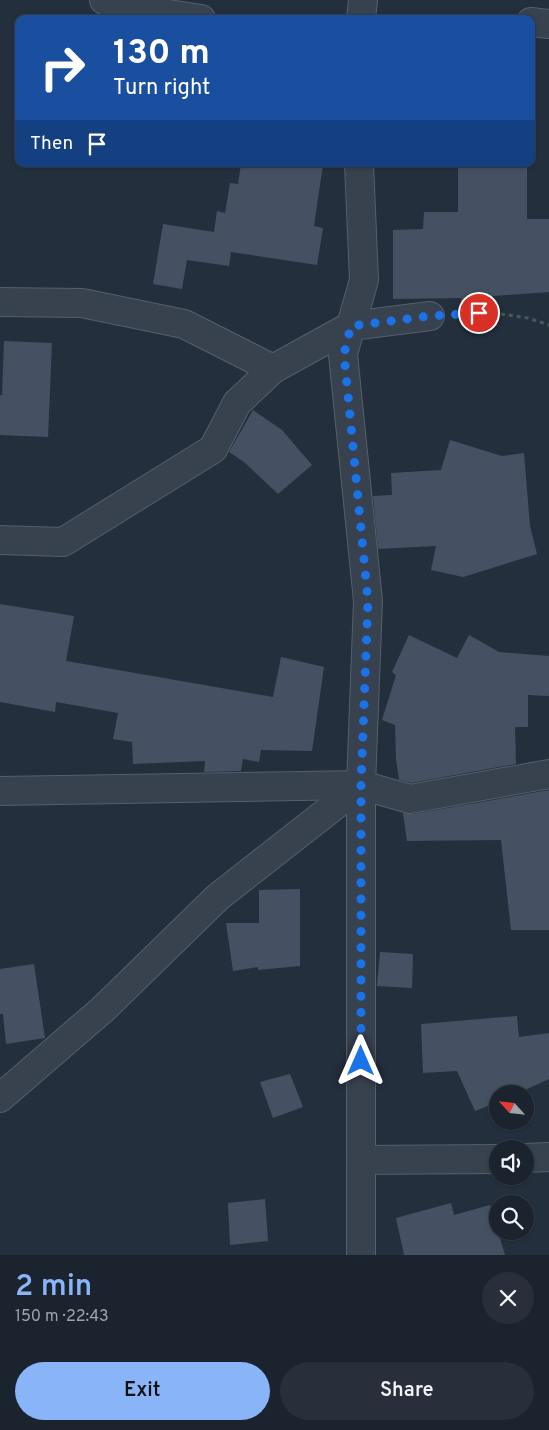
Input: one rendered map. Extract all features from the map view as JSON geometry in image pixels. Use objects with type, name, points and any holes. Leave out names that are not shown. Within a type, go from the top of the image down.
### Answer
[{"type":"street","points":[[104,0],[116,6],[175,15]]},
{"type":"street","points":[[361,15],[363,0]]},
{"type":"street","points":[[535,22],[549,24]]},
{"type":"street","points":[[359,167],[364,280],[344,354],[368,601],[361,784],[361,1255]]},
{"type":"street","points":[[0,302],[82,303],[184,324],[273,369]]},
{"type":"street","points":[[0,540],[63,542],[213,449],[237,403],[273,369],[351,326],[430,316]]},
{"type":"street","points":[[0,791],[361,784],[410,799],[549,774]]},
{"type":"street","points":[[0,1098],[102,1010],[218,897],[361,784]]},
{"type":"street","points":[[534,1157],[549,1156]]},
{"type":"street","points":[[361,1160],[489,1159]]},
{"type":"path","points":[[430,316],[495,313],[528,318],[549,324]]},
{"type":"building","points":[[241,167],[323,167],[314,226],[323,228],[317,265],[231,252],[229,266],[187,260],[182,289],[153,284],[163,224],[214,232],[217,211],[225,213],[230,183],[238,184]]},
{"type":"building","points":[[458,167],[527,167],[527,219],[549,219],[549,292],[493,296],[493,303],[461,303],[461,298],[393,299],[393,230],[423,229],[424,212],[458,212]]},
{"type":"building","points":[[4,341],[52,343],[48,437],[0,435],[0,395],[2,395]]},
{"type":"building","points":[[253,410],[282,430],[312,465],[278,494],[244,462],[229,452]]},
{"type":"building","points":[[450,440],[502,456],[524,453],[530,526],[537,554],[463,577],[431,570],[436,546],[378,549],[373,496],[392,495],[391,473],[441,470]]},
{"type":"building","points":[[0,604],[74,616],[66,661],[273,697],[281,657],[324,667],[312,751],[261,750],[259,762],[243,759],[241,771],[204,772],[205,761],[133,764],[132,742],[113,739],[118,713],[56,702],[55,712],[0,702]]},
{"type":"building","points":[[409,635],[457,658],[469,635],[499,652],[549,656],[549,696],[528,695],[528,727],[515,727],[516,764],[411,783],[399,780],[395,725],[382,720],[396,675],[392,672]]},
{"type":"building","points":[[549,790],[549,930],[511,930],[501,840],[407,841],[403,813],[413,814]]},
{"type":"building","points":[[300,889],[300,966],[258,970],[258,967],[233,971],[226,923],[259,923],[259,890]]},
{"type":"building","points":[[380,952],[413,954],[412,988],[377,986]]},
{"type":"building","points":[[34,964],[45,1038],[6,1044],[3,1014],[0,1014],[0,969]]},
{"type":"building","points":[[517,1016],[519,1037],[549,1033],[549,1079],[534,1086],[489,1085],[489,1106],[475,1111],[457,1071],[423,1073],[421,1024]]},
{"type":"building","points":[[290,1074],[303,1107],[273,1118],[260,1082]]},
{"type":"building","points":[[265,1199],[268,1241],[230,1245],[228,1203]]},
{"type":"building","points":[[451,1203],[454,1215],[489,1205],[489,1240],[500,1240],[505,1255],[404,1255],[396,1218]]},
{"type":"route","points":[[361,1061],[361,784],[368,601],[344,354],[351,326],[430,316],[479,313]]}]
